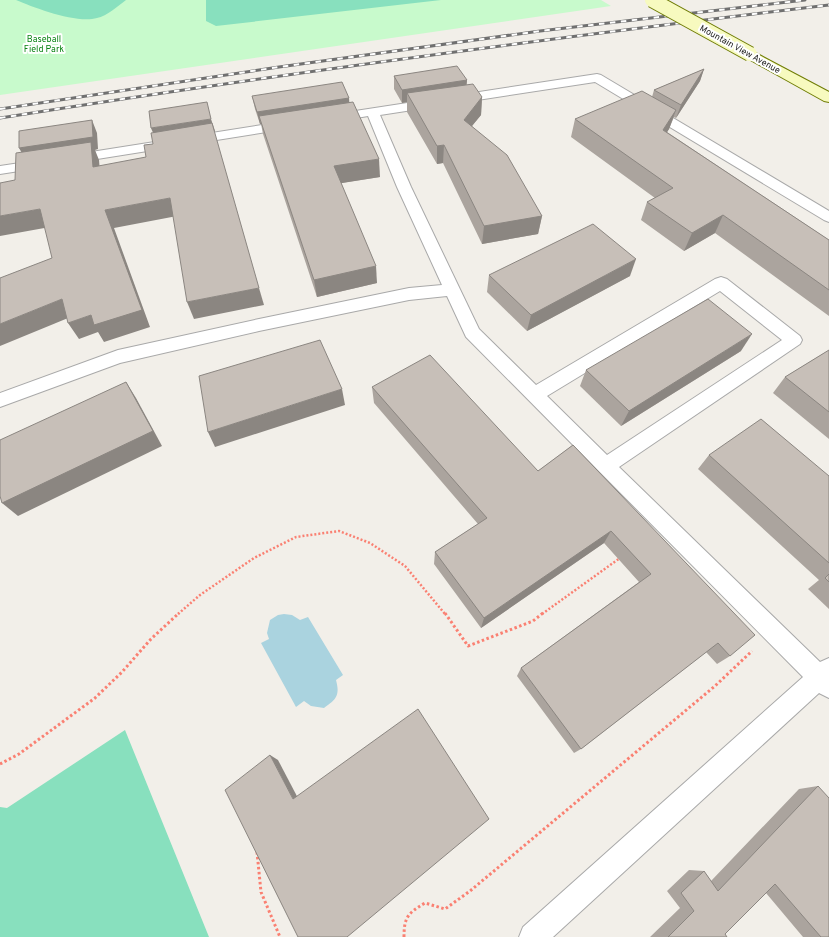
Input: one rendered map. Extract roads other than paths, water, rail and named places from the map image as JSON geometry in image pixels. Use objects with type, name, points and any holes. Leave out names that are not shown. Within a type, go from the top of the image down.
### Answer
[{"type":"main road","name":"Mountain View Avenue","points":[[652,0],[829,98]]},
{"type":"lane","points":[[318,120],[597,78],[829,217]]},
{"type":"lane","points":[[373,112],[404,187],[472,333],[772,631],[826,678],[533,937]]},
{"type":"lane","points":[[0,170],[302,122]]},
{"type":"lane","points":[[534,395],[721,283],[794,340],[606,466]]},
{"type":"lane","points":[[0,400],[118,356],[409,294],[452,290]]},
{"type":"water","points":[[278,615],[292,615],[300,620],[308,617],[343,675],[336,680],[338,689],[335,699],[324,708],[311,706],[304,701],[296,707],[261,643],[269,639],[267,633],[270,620]]},
{"type":"railway","points":[[0,109],[279,67],[540,31],[805,0]]},
{"type":"railway","points":[[0,118],[207,86],[414,57],[829,5]]},
{"type":"park label","name":"Baseball Field Park","points":[[44,44]]}]
